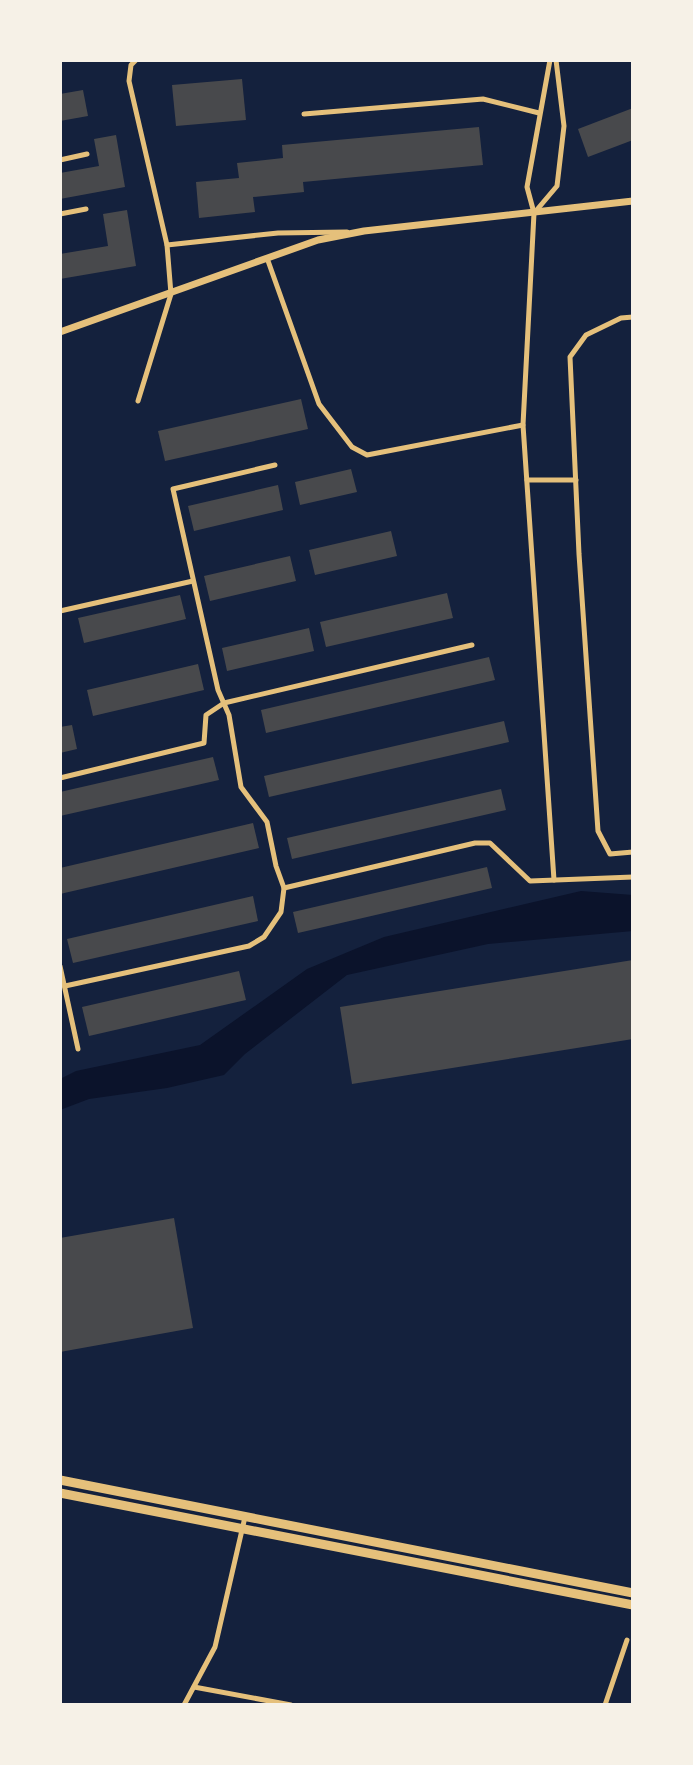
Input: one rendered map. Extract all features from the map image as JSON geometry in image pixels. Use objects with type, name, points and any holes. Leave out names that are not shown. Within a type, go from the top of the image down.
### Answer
[{"type":"main road","points":[[60,1480],[633,1593]]},
{"type":"main road","points":[[60,1493],[633,1605]]},
{"type":"street","points":[[136,60],[131,65],[129,81],[167,245],[171,294],[138,401]]},
{"type":"street","points":[[553,60],[539,113],[527,187],[534,213],[523,425],[554,880]]},
{"type":"street","points":[[534,213],[557,186],[564,126],[553,60]]},
{"type":"street","points":[[304,114],[483,99],[539,113]]},
{"type":"street","points":[[60,160],[87,154]]},
{"type":"street","points":[[167,245],[278,233],[364,231],[633,201]]},
{"type":"street","points":[[60,214],[86,209]]},
{"type":"street","points":[[60,332],[318,240],[364,231]]},
{"type":"street","points":[[267,258],[319,404],[352,447],[367,455],[523,425]]},
{"type":"street","points":[[633,317],[621,318],[586,335],[570,357],[598,831],[610,854],[633,852]]},
{"type":"street","points":[[65,986],[249,946],[264,937],[281,912],[284,888],[267,822],[241,787],[229,715],[218,690],[173,489],[275,465]]},
{"type":"street","points":[[527,480],[576,480]]},
{"type":"street","points":[[60,611],[193,581]]},
{"type":"street","points":[[60,778],[204,743],[206,715],[224,703],[472,645]]},
{"type":"street","points":[[284,888],[475,843],[490,843],[530,881],[633,877]]},
{"type":"street","points":[[60,966],[78,1049]]},
{"type":"street","points":[[184,1705],[215,1647],[245,1516]]},
{"type":"street","points":[[605,1705],[627,1640]]},
{"type":"street","points":[[194,1687],[291,1705]]},
{"type":"water","points":[[581,891],[633,895],[633,931],[488,944],[347,975],[245,1054],[224,1075],[167,1088],[89,1099],[60,1110],[60,1079],[76,1071],[200,1045],[307,969],[384,937]]},
{"type":"building","points":[[242,79],[246,120],[176,126],[172,85]]},
{"type":"building","points":[[83,90],[88,116],[60,121],[60,94]]},
{"type":"building","points":[[633,108],[633,140],[588,157],[578,129]]},
{"type":"building","points":[[479,127],[483,165],[303,182],[304,192],[253,197],[255,212],[199,218],[196,182],[239,178],[237,163],[283,158],[282,145]]},
{"type":"building","points":[[116,135],[125,187],[60,199],[60,173],[99,166],[94,139]]},
{"type":"building","points":[[127,210],[136,266],[60,279],[60,254],[108,246],[103,214]]},
{"type":"building","points":[[301,399],[308,429],[165,461],[158,431]]},
{"type":"building","points":[[351,469],[357,492],[300,505],[295,482]]},
{"type":"building","points":[[278,485],[283,510],[194,531],[188,506]]},
{"type":"building","points":[[391,531],[397,556],[315,575],[309,550]]},
{"type":"building","points":[[290,556],[296,581],[210,601],[204,576]]},
{"type":"building","points":[[447,593],[453,618],[326,647],[320,622]]},
{"type":"building","points":[[180,595],[186,619],[84,643],[78,618]]},
{"type":"building","points":[[309,628],[314,651],[227,671],[222,648]]},
{"type":"building","points":[[489,657],[495,680],[266,733],[261,710]]},
{"type":"building","points":[[198,664],[204,690],[93,716],[87,690]]},
{"type":"building","points":[[504,721],[509,742],[269,797],[264,776]]},
{"type":"building","points":[[72,725],[77,749],[60,753],[60,727]]},
{"type":"building","points":[[213,757],[219,780],[60,816],[60,792]]},
{"type":"building","points":[[501,789],[506,810],[292,859],[287,838]]},
{"type":"building","points":[[253,823],[259,848],[60,894],[60,868]]},
{"type":"building","points":[[487,867],[492,888],[298,933],[293,912]]},
{"type":"building","points":[[253,896],[258,921],[73,963],[67,939]]},
{"type":"building","points":[[633,960],[633,1039],[352,1084],[340,1007]]},
{"type":"building","points":[[239,971],[246,1000],[89,1036],[82,1007]]},
{"type":"building","points":[[174,1218],[193,1328],[60,1352],[60,1238]]}]
